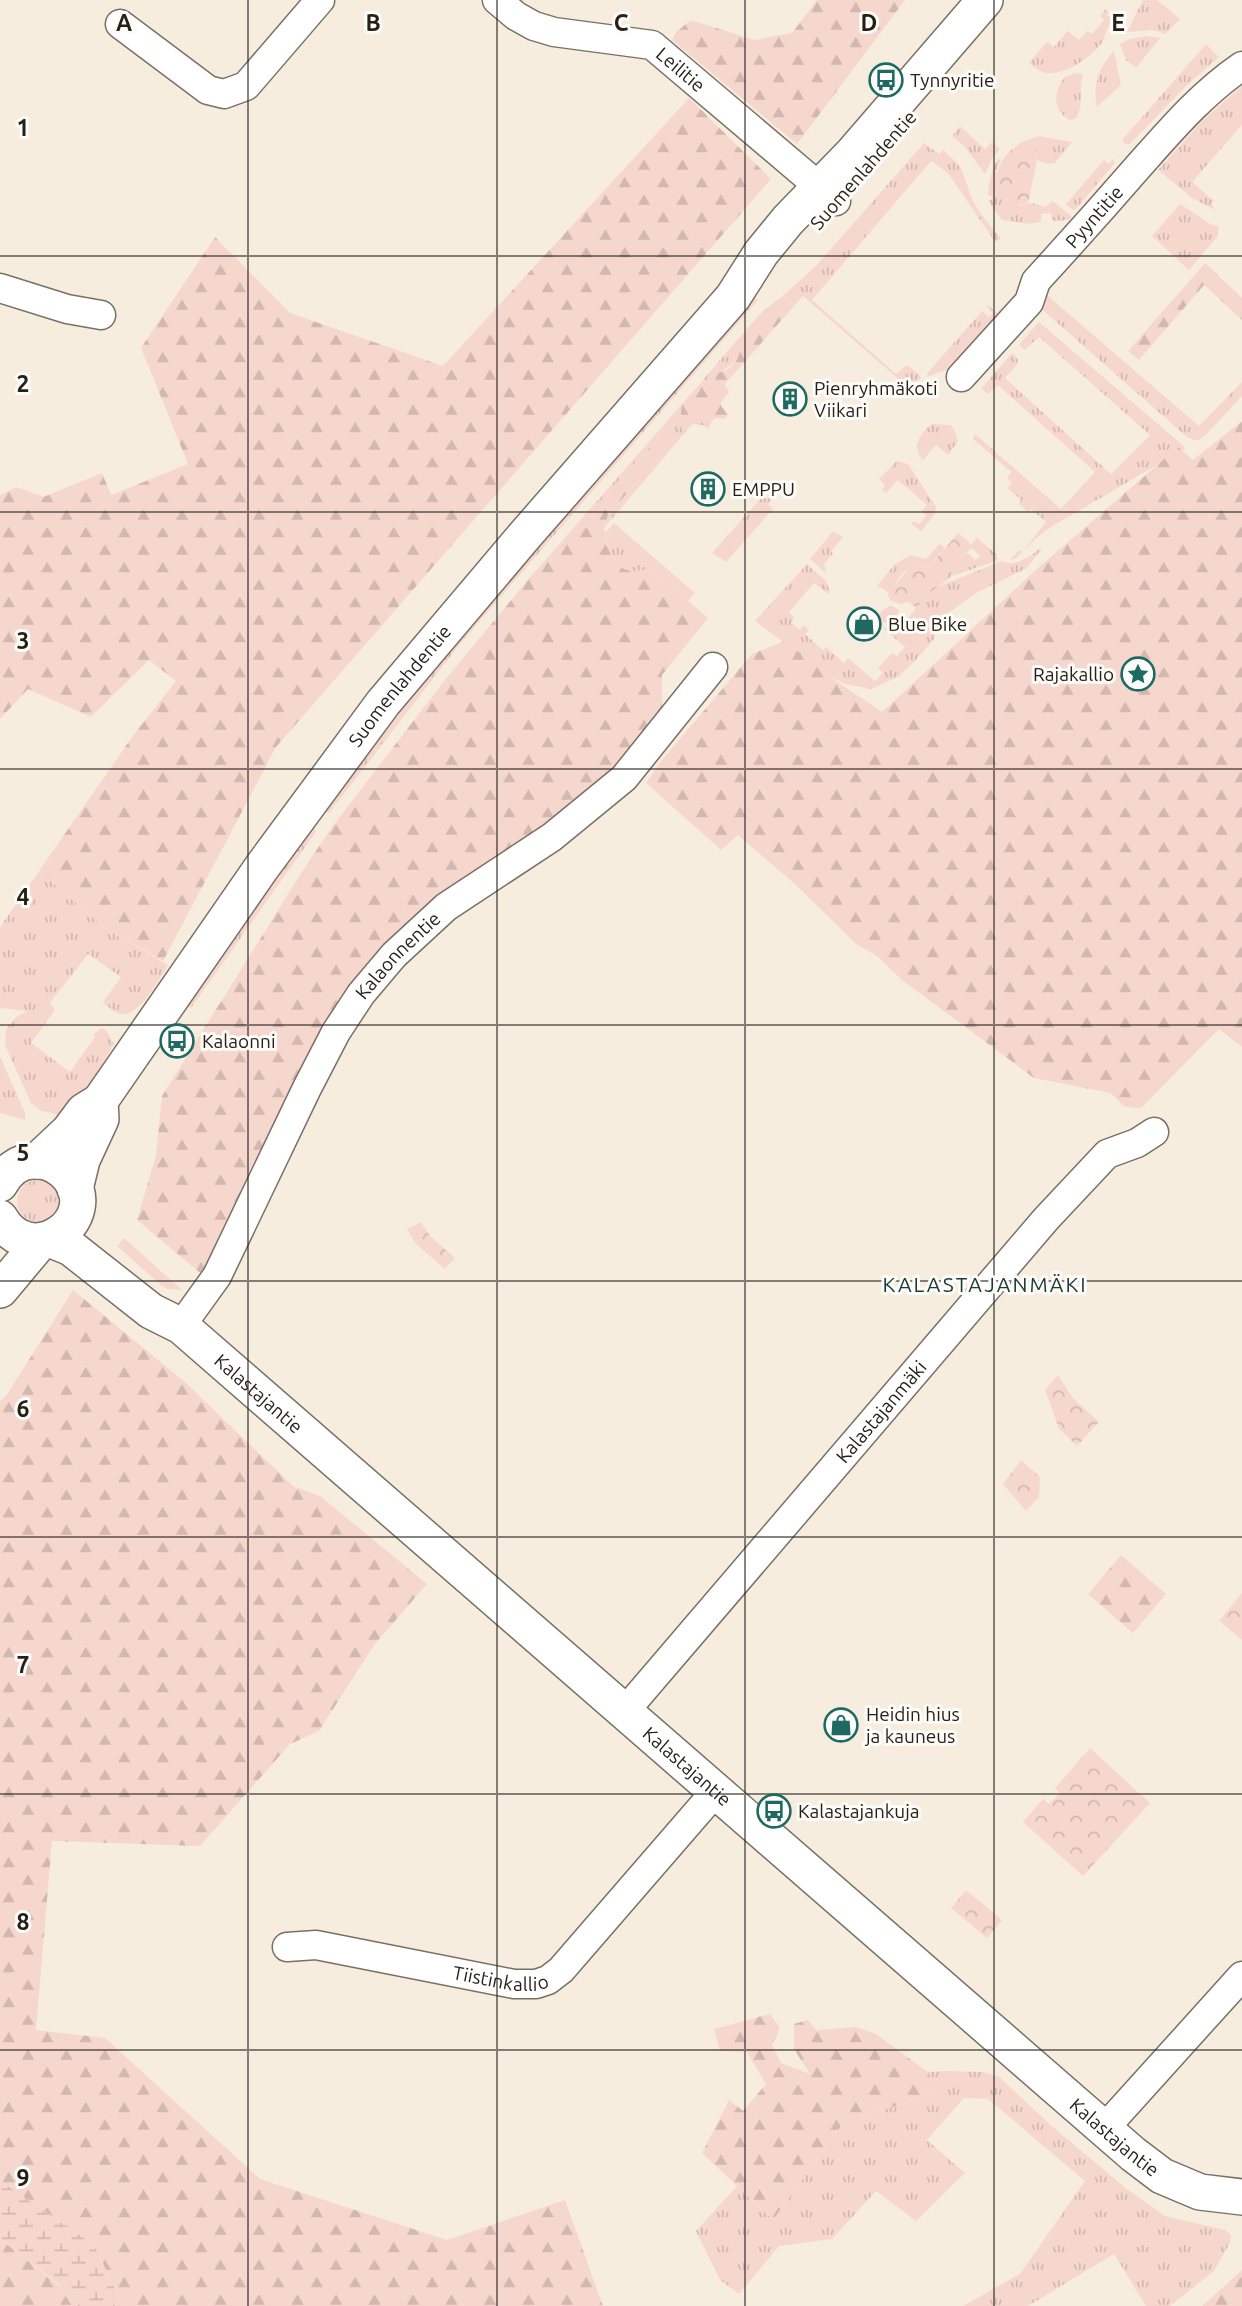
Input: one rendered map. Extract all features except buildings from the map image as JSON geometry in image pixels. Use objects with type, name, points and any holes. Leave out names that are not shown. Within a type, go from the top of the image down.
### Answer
[{"type":"main road","name":"Suomenlahdentie","points":[[828,194],[853,153],[985,0]]},
{"type":"main road","name":"Suomenlahdentie","points":[[15,1163],[69,1131],[84,1111],[100,1101],[254,878],[383,703],[733,297],[761,253],[828,194],[1011,0]]},
{"type":"main road","name":"Suomenlahdentie","points":[[45,1240],[58,1235],[71,1223],[82,1160],[101,1119],[100,1101]]},
{"type":"main road","name":"Kalastajantie","points":[[15,1163],[57,1166],[65,1172],[92,1232],[163,1298],[181,1326]]},
{"type":"main road","name":"Kalastajantie","points":[[0,1221],[18,1237],[45,1240],[71,1248],[151,1311],[181,1326],[1103,2130],[1163,2176],[1200,2192],[1242,2197]]},
{"type":"main road","points":[[0,1290],[45,1240]]},
{"type":"street","points":[[120,24],[208,90],[224,94],[246,86],[320,0]]},
{"type":"street","name":"Leilitie","points":[[497,0],[516,16],[534,26],[554,32],[652,45],[828,194]]},
{"type":"street","name":"Pyyntitie","points":[[961,377],[1029,302],[1036,281],[1164,136],[1219,81],[1242,66]]},
{"type":"street","points":[[0,288],[67,309],[101,315]]},
{"type":"street","name":"Kalaonnentie","points":[[181,1326],[217,1276],[307,1087],[336,1032],[361,994],[394,955],[446,907],[552,837],[624,778],[713,667]]},
{"type":"street","name":"Kalastajanmäki","points":[[625,1711],[1046,1219],[1107,1154],[1137,1143],[1154,1132]]},
{"type":"street","name":"Tiistinkallio","points":[[287,1947],[316,1945],[514,1984],[536,1984],[548,1980],[561,1970],[716,1791]]},
{"type":"street","points":[[1103,2130],[1242,1976]]},
{"type":"green space","points":[[817,0],[905,0],[797,144],[672,40],[676,32],[691,20],[754,40],[792,33]]},
{"type":"green space","points":[[1143,0],[1157,0],[1180,19],[1165,34],[1153,30],[1127,32]]},
{"type":"green space","points":[[1106,9],[1109,13],[1107,15],[1113,20],[1101,44],[1084,60],[1054,73],[1042,72],[1029,63],[1047,42],[1054,47],[1068,31],[1079,40],[1087,31],[1092,34],[1104,20],[1100,16]]},
{"type":"green space","points":[[1146,36],[1160,38],[1136,68],[1126,60],[1120,44],[1129,39]]},
{"type":"green space","points":[[1206,44],[1219,57],[1185,87],[1130,144],[1125,144],[1122,140]]},
{"type":"green space","points":[[1114,51],[1121,85],[1097,107],[1095,92],[1098,77],[1104,63]]},
{"type":"green space","points":[[1078,73],[1083,75],[1081,104],[1075,119],[1069,120],[1063,116],[1057,105],[1057,93],[1066,76]]},
{"type":"green space","points":[[1242,86],[1242,125],[1192,182],[1214,201],[1212,204],[1215,210],[1192,198],[1158,170],[1203,120]]},
{"type":"green space","points":[[689,98],[771,179],[276,747],[163,961],[106,929],[39,871],[132,737],[176,681],[149,660],[91,717],[28,689],[0,719],[0,495],[17,487],[43,497],[102,473],[111,495],[188,464],[141,348],[215,237],[290,313],[443,366]]},
{"type":"green space","points":[[960,126],[985,149],[992,142],[1000,149],[985,174],[965,147],[952,136]]},
{"type":"green space","points":[[1035,137],[1072,142],[1055,163],[1046,164],[1037,160]]},
{"type":"green space","points":[[1035,137],[1037,160],[1028,203],[1015,204],[1005,200],[999,192],[999,169],[1005,156],[1017,145]]},
{"type":"green space","points":[[924,143],[939,154],[943,150],[956,162],[977,207],[1000,238],[996,242],[994,240],[947,172],[931,161],[812,300],[896,374],[907,365],[920,375],[921,379],[893,389],[899,380],[803,296],[794,306],[784,295],[816,266]]},
{"type":"green space","points":[[998,159],[1001,159],[996,172],[1019,206],[1032,203],[1045,207],[1053,201],[1072,217],[1069,220],[1052,221],[1051,213],[1041,214],[1041,222],[1029,224],[1002,220],[988,201],[993,199],[988,195],[989,185]]},
{"type":"green space","points":[[1113,159],[1115,163],[1076,209],[1073,210],[1066,204],[1104,160],[1109,164]]},
{"type":"green space","points":[[1180,204],[1212,225],[1219,226],[1218,236],[1189,270],[1152,236]]},
{"type":"green space","points":[[1205,263],[1242,298],[1242,320],[1204,285],[1139,360],[1128,351]]},
{"type":"green space","points":[[784,295],[794,306],[725,384],[729,392],[721,406],[728,414],[725,419],[716,418],[708,429],[703,425],[693,424],[684,432],[679,425],[682,404],[698,386],[711,382],[713,374],[726,370],[735,363],[739,352],[738,339],[764,310]]},
{"type":"green space","points":[[753,296],[758,300],[460,644],[329,813],[321,811],[390,716]]},
{"type":"green space","points":[[1048,296],[1199,426],[1242,382],[1242,396],[1205,436],[1197,441],[1187,437],[1038,306]]},
{"type":"green space","points":[[986,306],[1000,316],[953,368],[926,377],[982,311],[989,317],[993,313]]},
{"type":"green space","points":[[1039,322],[1186,448],[1051,527],[1022,552],[1046,522],[1031,509],[1028,512],[1019,504],[1021,500],[1007,488],[1012,483],[1007,478],[1011,472],[973,439],[975,434],[1061,509],[1095,472],[998,385],[988,394],[981,389],[1012,353],[1018,360],[1017,365],[1005,378],[1111,474],[1150,435],[1039,337],[1025,350],[1019,345]]},
{"type":"green space","points":[[738,339],[740,350],[735,362],[704,387],[698,386]]},
{"type":"green space","points":[[682,404],[680,415],[684,431],[688,429],[604,528],[608,514],[668,449],[660,436],[532,575]]},
{"type":"green space","points":[[1242,421],[1242,1047],[1219,1029],[1141,1108],[1125,1107],[1110,1093],[1034,1078],[902,980],[877,956],[856,944],[796,885],[738,835],[721,850],[646,783],[662,760],[752,654],[785,641],[829,676],[882,712],[1038,568],[1178,447],[1193,460]]},
{"type":"green space","points":[[932,424],[951,425],[958,441],[948,455],[936,445],[923,460],[919,455],[918,440]]},
{"type":"green space","points":[[660,436],[666,438],[670,444],[668,449],[608,514],[604,530],[616,563],[626,570],[651,570],[708,618],[662,675],[662,714],[615,770],[529,838],[441,893],[383,949],[205,1277],[137,1220],[156,1155],[162,1096],[332,827],[444,681],[532,575]]},
{"type":"green space","points":[[897,461],[908,464],[936,507],[935,514],[921,531],[911,524],[914,521],[919,524],[926,516],[922,511],[927,505],[898,480],[886,493],[882,489],[885,485],[879,479]]},
{"type":"green space","points":[[762,497],[772,499],[768,504],[773,509],[726,562],[712,553]]},
{"type":"green space","points":[[614,523],[695,593],[688,601],[651,570],[626,570],[616,563],[610,552],[606,532]]},
{"type":"green space","points":[[833,531],[843,537],[824,564],[826,573],[810,559]]},
{"type":"green space","points":[[958,533],[972,548],[958,560],[951,573],[953,576],[926,595],[917,608],[908,602],[900,604],[890,600],[886,590],[913,564],[923,568],[930,566]]},
{"type":"green space","points":[[977,538],[996,554],[998,560],[953,576],[953,567],[967,553],[976,560],[980,556],[969,546]]},
{"type":"green space","points":[[939,544],[944,549],[930,566],[923,568],[915,564],[886,590],[877,586],[895,564],[911,555],[926,559]]},
{"type":"green space","points":[[1043,547],[1027,568],[976,593],[939,620],[934,639],[914,662],[898,677],[871,689],[845,684],[829,676],[755,621],[807,564],[825,580],[830,591],[828,594],[814,583],[789,612],[794,617],[791,622],[800,630],[804,625],[809,630],[805,634],[823,650],[826,647],[844,663],[848,658],[875,681],[883,673],[878,668],[892,653],[897,656],[905,647],[884,629],[887,625],[877,616],[888,607],[900,611],[897,615],[905,622],[934,588],[1002,561],[1018,562]]},
{"type":"green space","points":[[1019,550],[1022,552],[1015,559],[1010,560]]},
{"type":"green space","points":[[311,823],[316,831],[191,1008],[187,1006],[186,1004]]},
{"type":"green space","points":[[39,871],[106,929],[168,965],[142,1003],[129,1013],[122,1014],[103,1002],[121,977],[88,954],[50,1003],[55,1010],[31,1043],[70,1072],[95,1037],[93,1035],[101,1028],[106,1030],[114,1044],[71,1117],[41,1111],[31,1103],[5,1045],[6,1029],[26,1011],[0,1008],[0,927]]},
{"type":"green space","points":[[0,1056],[25,1113],[25,1120],[0,1113]]},
{"type":"green space","points":[[38,1180],[53,1186],[59,1201],[53,1216],[38,1222],[23,1216],[17,1201],[23,1186]]},
{"type":"green space","points":[[421,1222],[431,1237],[455,1258],[445,1269],[416,1244],[407,1229]]},
{"type":"green space","points":[[124,1238],[182,1290],[167,1289],[161,1285],[117,1246]]},
{"type":"green space","points":[[73,1290],[186,1383],[293,1486],[320,1496],[427,1584],[374,1645],[319,1731],[290,1744],[200,1846],[52,1841],[36,2030],[105,2038],[260,2179],[447,2240],[565,2200],[603,2306],[123,2306],[94,2245],[0,2181],[0,1401],[6,1396]]},
{"type":"green space","points":[[1058,1375],[1072,1397],[1099,1422],[1077,1446],[1059,1429],[1045,1390]]},
{"type":"green space","points":[[1021,1460],[1040,1477],[1039,1497],[1026,1511],[1003,1484]]},
{"type":"green space","points":[[1121,1555],[1166,1594],[1133,1633],[1088,1594]]},
{"type":"green space","points":[[1242,1593],[1242,1640],[1219,1621]]},
{"type":"green space","points":[[1090,1748],[1150,1803],[1083,1876],[1023,1822],[1043,1799],[1049,1804],[1060,1793],[1055,1788]]},
{"type":"green space","points":[[966,1890],[1002,1920],[987,1938],[951,1908]]},
{"type":"green space","points":[[770,2014],[780,2028],[772,2045],[781,2063],[810,2074],[794,2049],[794,2024],[808,2020],[816,2030],[856,2027],[876,2034],[928,2072],[932,2091],[904,2104],[846,2119],[773,2220],[702,2153],[729,2100],[743,2111],[766,2084],[747,2052],[720,2051],[714,2029]]},
{"type":"green space","points":[[928,2072],[983,2072],[999,2077],[1054,2128],[1127,2189],[1165,2216],[1225,2230],[1231,2235],[1230,2243],[1214,2271],[1170,2306],[1146,2306],[1114,2254],[1028,2306],[963,2306],[1020,2274],[1085,2181],[988,2099],[964,2098],[927,2140],[965,2173],[916,2221],[876,2191],[832,2239],[779,2246],[739,2294],[720,2280],[696,2231],[737,2186],[773,2220],[846,2119],[904,2104],[932,2091]]},
{"type":"green space","points":[[0,2181],[94,2245],[123,2306],[72,2306],[60,2285],[0,2239]]},
{"type":"green space","points":[[0,2239],[60,2286],[72,2306],[0,2306]]},
{"type":"green space","points":[[1242,2270],[1242,2306],[1202,2306]]},
{"type":"place","name":"Tynnyritie","points":[[886,80]]},
{"type":"place","name":"Pienryhmäkoti Viikari","points":[[790,399]]},
{"type":"place","name":"EMPPU","points":[[708,489]]},
{"type":"place","name":"Blue Bike","points":[[864,624]]},
{"type":"place","name":"Rajakallio","points":[[1138,674]]},
{"type":"place","name":"Kalaonni","points":[[177,1041]]},
{"type":"place","name":"Heidin hius ja kauneus","points":[[841,1725]]},
{"type":"place","name":"Kalastajankuja","points":[[774,1811]]},
{"type":"district","name":"KALASTAJANMÄKI","points":[[985,1285]]}]
